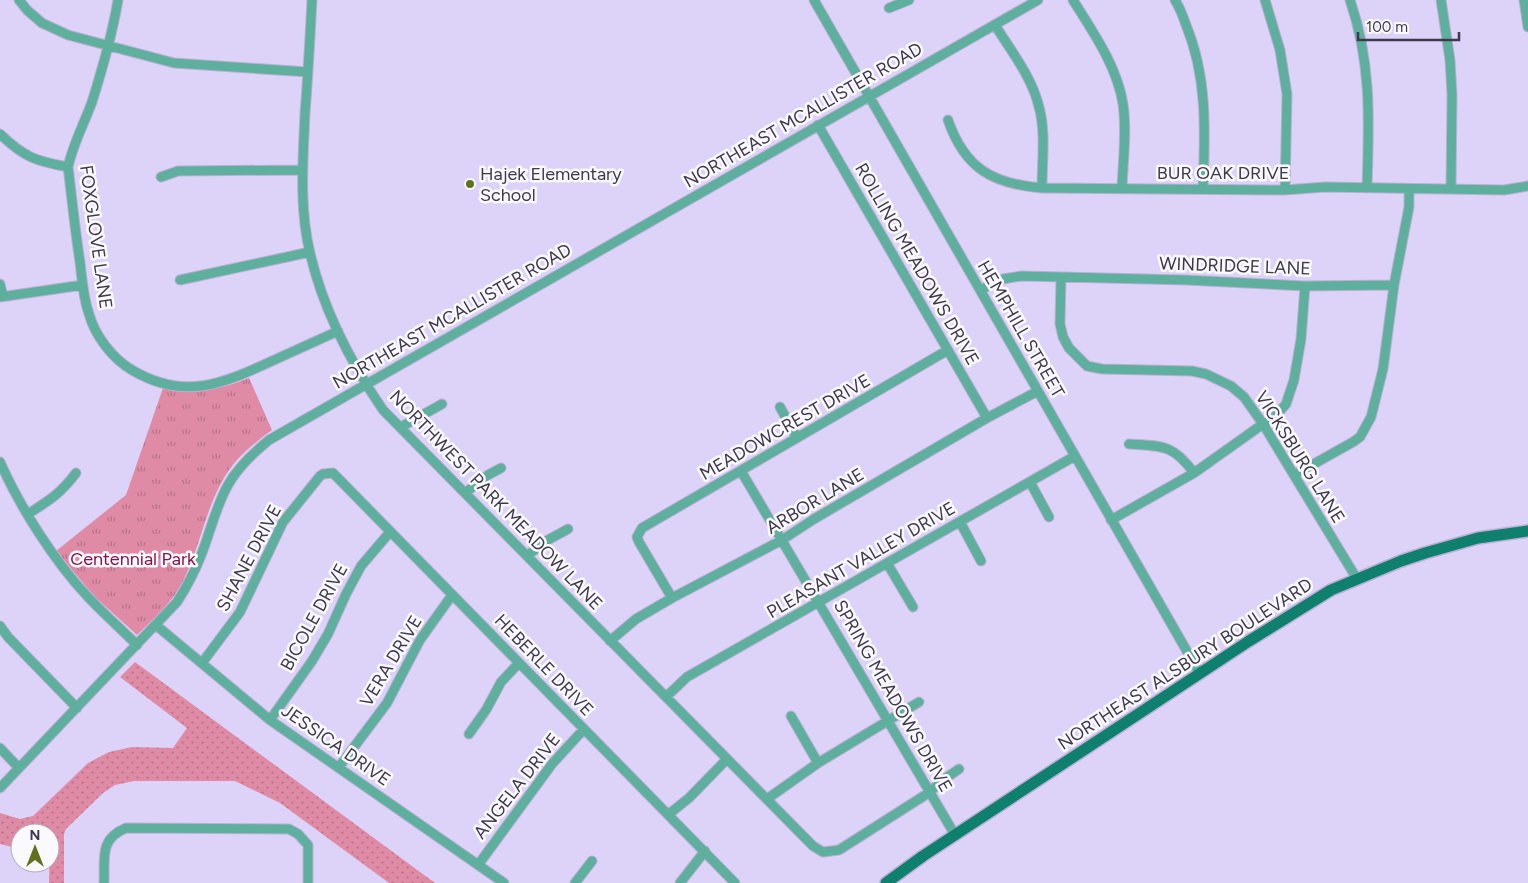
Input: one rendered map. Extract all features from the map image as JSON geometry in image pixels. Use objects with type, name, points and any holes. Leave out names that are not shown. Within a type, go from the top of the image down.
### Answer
[{"type":"main road","name":"NORTHEAST ALSBURY BOULEVARD","points":[[886,883],[955,835],[1294,612],[1331,590],[1404,560],[1448,546],[1478,538],[1528,531]]},
{"type":"street","points":[[19,0],[42,23],[68,35],[174,63],[308,72]]},
{"type":"street","name":"FOXGLOVE LANE","points":[[118,0],[109,46],[91,104],[71,153],[68,167],[83,285],[89,315],[98,334],[111,352],[126,366],[144,378],[167,385],[192,388],[234,379],[338,331]]},
{"type":"street","name":"NORTHWEST PARK MEADOW LANE","points":[[312,0],[302,170],[304,214],[310,252],[327,308],[366,384],[383,410],[813,846],[823,852],[839,850],[930,792]]},
{"type":"street","name":"HEMPHILL STREET","points":[[814,0],[1200,674]]},
{"type":"street","points":[[889,8],[908,0]]},
{"type":"street","name":"NORTHEAST MCALLISTER ROAD","points":[[0,788],[157,626],[177,602],[189,583],[201,557],[221,499],[229,484],[240,467],[269,440],[1038,0]]},
{"type":"street","points":[[1073,0],[1097,38],[1113,70],[1123,103],[1122,188]]},
{"type":"street","points":[[1175,0],[1194,44],[1202,81],[1205,118],[1203,190]]},
{"type":"street","points":[[1265,0],[1280,50],[1287,94],[1285,190]]},
{"type":"street","points":[[1350,0],[1356,18],[1366,68],[1369,119],[1367,188]]},
{"type":"street","points":[[1441,0],[1450,60],[1452,95],[1451,189]]},
{"type":"street","points":[[1524,0],[1528,27]]},
{"type":"street","points":[[996,25],[1030,82],[1039,106],[1042,129],[1042,188]]},
{"type":"street","name":"BUR OAK DRIVE","points":[[948,120],[958,144],[980,169],[996,179],[1018,186],[1203,190],[1285,190],[1325,187],[1504,190],[1528,186]]},
{"type":"street","name":"ROLLING MEADOWS DRIVE","points":[[818,125],[987,418]]},
{"type":"street","points":[[0,134],[14,148],[37,161],[68,167]]},
{"type":"street","points":[[161,177],[178,171],[302,170]]},
{"type":"street","points":[[1294,474],[1360,437],[1371,417],[1383,369],[1394,285],[1409,208],[1409,189]]},
{"type":"street","points":[[180,280],[310,252]]},
{"type":"street","name":"WINDRIDGE LANE","points":[[980,290],[1003,279],[1021,276],[1186,280],[1305,286],[1394,285]]},
{"type":"street","name":"VICKSBURG LANE","points":[[1061,277],[1060,324],[1063,337],[1069,348],[1087,366],[1102,369],[1176,370],[1206,374],[1231,386],[1244,397],[1263,424],[1357,579]]},
{"type":"street","points":[[0,284],[1,296],[83,285]]},
{"type":"street","points":[[1111,520],[1194,473],[1263,424],[1273,419],[1286,404],[1294,380],[1301,339],[1305,286]]},
{"type":"street","name":"MEADOWCREST DRIVE","points":[[672,598],[639,542],[637,537],[642,528],[948,350]]},
{"type":"street","name":"ARBOR LANE","points":[[610,640],[636,619],[672,598],[782,540],[814,519],[987,418],[1038,391]]},
{"type":"street","points":[[401,427],[442,404]]},
{"type":"street","points":[[780,407],[797,438]]},
{"type":"street","points":[[1129,444],[1154,445],[1168,449],[1184,459],[1194,473]]},
{"type":"street","name":"PLEASANT VALLEY DRIVE","points":[[666,697],[687,678],[1075,456]]},
{"type":"street","points":[[0,462],[28,514],[62,566],[88,597],[137,645]]},
{"type":"street","points":[[465,493],[488,475],[501,468]]},
{"type":"street","name":"SPRING MEADOWS DRIVE","points":[[741,471],[955,835]]},
{"type":"street","points":[[28,514],[64,489],[76,473]]},
{"type":"street","name":"HEBERLE DRIVE","points":[[328,473],[336,475],[736,883]]},
{"type":"street","name":"SHANE DRIVE","points":[[202,663],[240,612],[283,522],[320,476],[328,473]]},
{"type":"street","points":[[1030,482],[1049,517]]},
{"type":"street","points":[[960,522],[981,561]]},
{"type":"street","points":[[527,556],[546,541],[568,529]]},
{"type":"street","name":"BICOLE DRIVE","points":[[270,720],[312,661],[328,634],[361,566],[390,532]]},
{"type":"street","points":[[887,563],[913,607]]},
{"type":"street","name":"VERA DRIVE","points":[[339,767],[387,704],[420,640],[452,595]]},
{"type":"street","points":[[0,626],[8,637],[77,708]]},
{"type":"street","name":"JESSICA DRIVE","points":[[157,626],[270,720],[504,883]]},
{"type":"street","points":[[469,734],[486,710],[501,682],[519,663]]},
{"type":"street","points":[[767,799],[818,763],[919,702]]},
{"type":"street","points":[[791,716],[818,763]]},
{"type":"street","name":"ANGELA DRIVE","points":[[478,865],[552,764],[584,729]]},
{"type":"street","points":[[0,748],[19,768]]},
{"type":"street","points":[[669,814],[727,759]]},
{"type":"street","points":[[930,792],[959,769]]},
{"type":"street","points":[[104,883],[104,853],[106,844],[117,832],[126,828],[289,829],[298,834],[308,846],[308,883]]},
{"type":"street","points":[[680,883],[705,851]]},
{"type":"street","points":[[575,883],[592,861]]},
{"type":"green space","name":"Centennial Park","points":[[249,378],[272,430],[241,456],[223,479],[182,583],[168,604],[137,635],[94,596],[56,551],[126,495],[163,388],[186,390],[217,388]]},
{"type":"green space","points":[[135,662],[435,883],[389,883],[280,803],[235,781],[134,781],[115,785],[103,793],[66,829],[64,834],[64,883],[49,883],[49,873],[60,873],[60,823],[10,823],[10,846],[0,844],[0,813],[20,819],[33,816],[88,763],[109,752],[132,747],[173,748],[187,728],[120,677]]},
{"type":"place","name":"Hajek Elementary School","points":[[470,184]]}]
